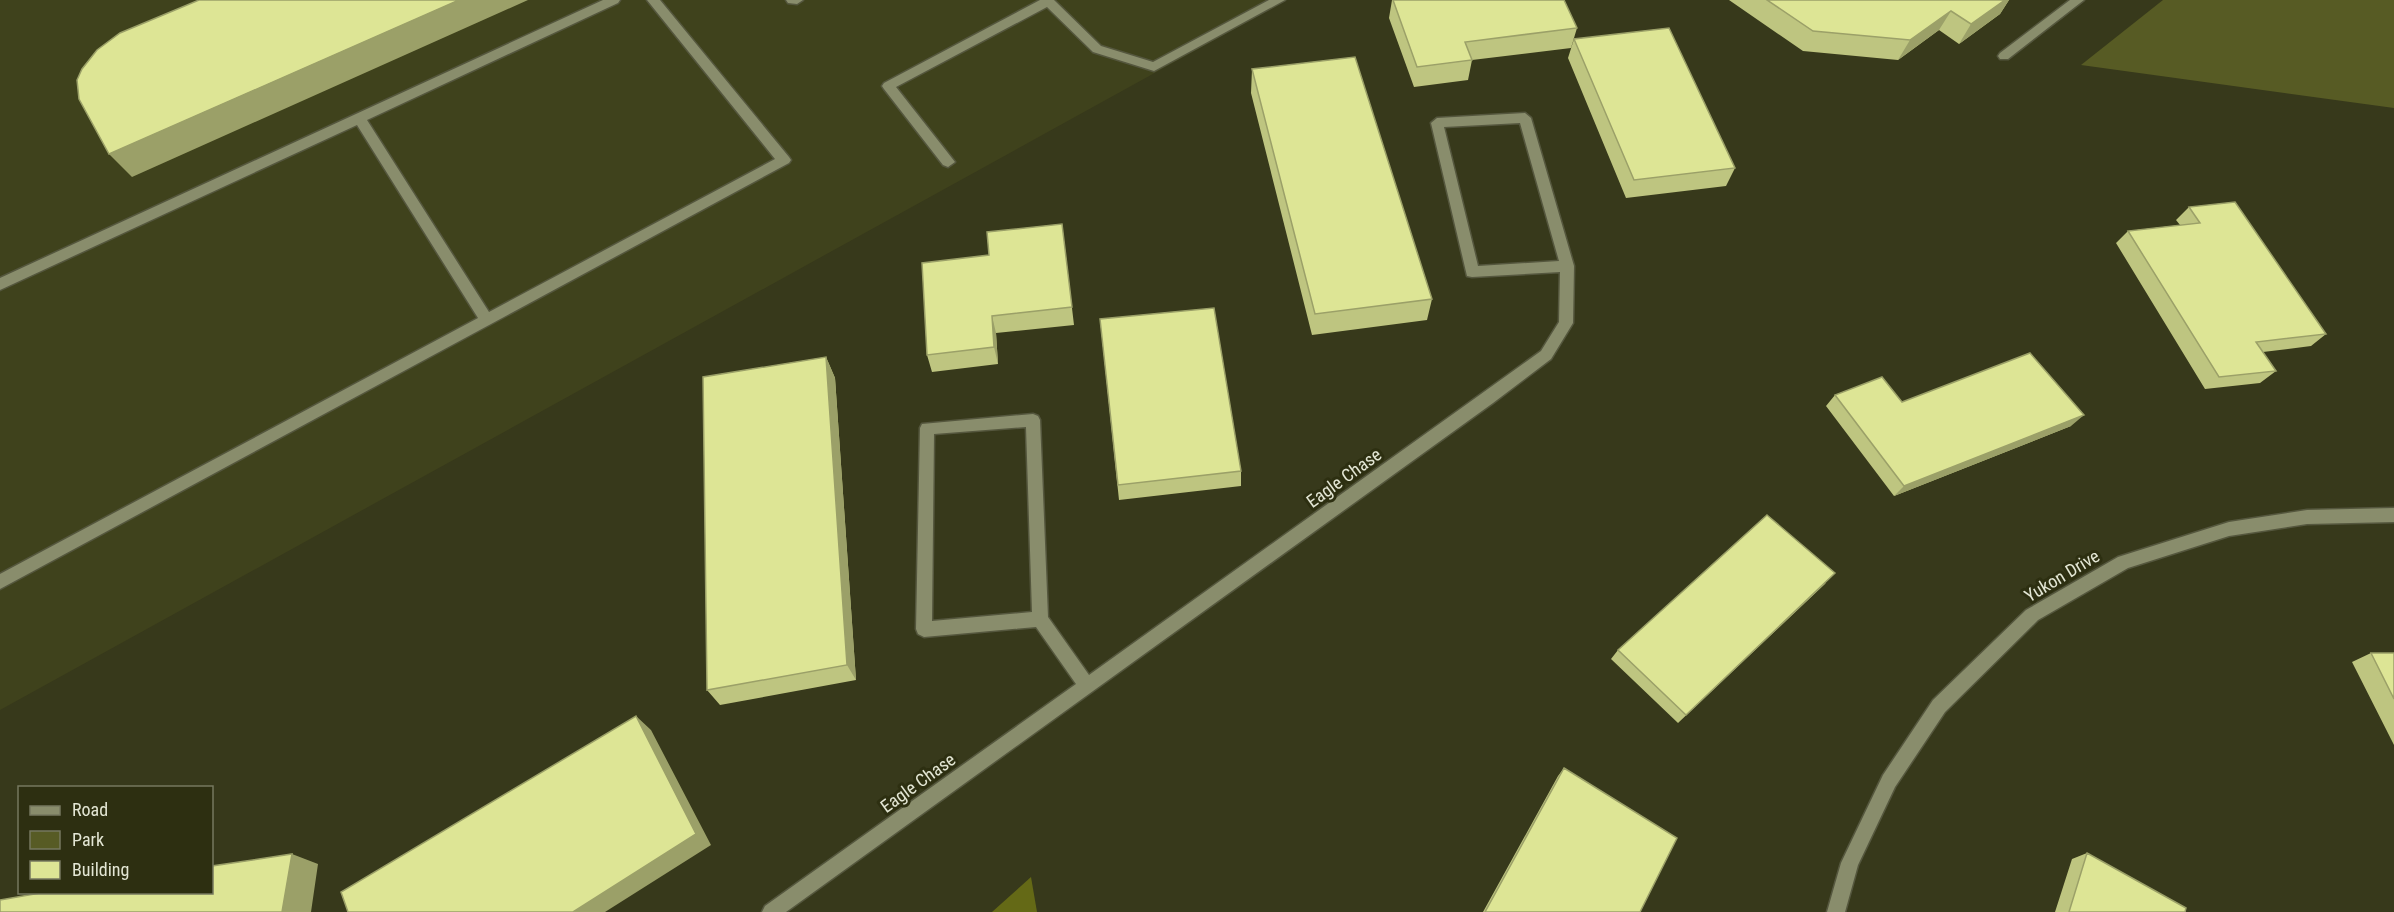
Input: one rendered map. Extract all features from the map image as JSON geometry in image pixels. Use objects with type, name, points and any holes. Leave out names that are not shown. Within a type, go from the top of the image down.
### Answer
[{"type":"street","points":[[0,284],[614,0]]},
{"type":"street","points":[[0,582],[784,160],[653,0]]},
{"type":"street","points":[[792,0],[797,0]]},
{"type":"street","points":[[948,162],[923,134],[888,86],[1048,1],[1097,49],[1154,67],[1279,0]]},
{"type":"street","points":[[2004,56],[2078,0]]},
{"type":"street","points":[[360,118],[487,320]]},
{"type":"street","name":"Eagle Chase","points":[[771,912],[1479,406],[1546,355],[1566,323],[1567,266],[1525,118],[1437,123],[1472,272],[1567,266]]},
{"type":"street","points":[[1040,619],[924,629],[927,428],[1033,420],[1040,619],[1087,687]]},
{"type":"street","name":"Yukon Drive","points":[[1836,912],[1850,863],[1889,781],[1939,706],[2032,615],[2124,562],[2229,529],[2307,517],[2394,515]]},
{"type":"shaded area","points":[[0,0],[1287,0],[0,710]]},
{"type":"shaded area","points":[[1031,877],[1037,912],[992,912]]},
{"type":"green space","points":[[2163,0],[2394,0],[2394,108],[2081,65]]},
{"type":"building","points":[[199,0],[459,0],[109,154],[79,99],[77,80],[82,69],[97,50],[120,33]]},
{"type":"building","points":[[1393,0],[1564,0],[1577,28],[1465,42],[1472,60],[1417,67]]},
{"type":"building","points":[[1767,0],[2005,0],[1971,24],[1951,11],[1910,40],[1813,31]]},
{"type":"building","points":[[1669,28],[1735,168],[1634,180],[1574,39]]},
{"type":"building","points":[[1355,57],[1432,299],[1315,314],[1252,69]]},
{"type":"building","points":[[2235,202],[2326,334],[2256,342],[2276,371],[2219,377],[2128,231],[2200,223],[2189,207]]},
{"type":"building","points":[[1062,224],[1072,307],[992,316],[994,347],[927,355],[922,263],[989,255],[987,232]]},
{"type":"building","points":[[1214,308],[1241,471],[1118,485],[1100,319]]},
{"type":"building","points":[[2030,353],[2084,415],[1904,486],[1835,395],[1882,377],[1902,402]]},
{"type":"building","points":[[826,357],[847,665],[707,690],[703,377]]},
{"type":"building","points":[[1767,515],[1835,573],[1686,715],[1618,650]]},
{"type":"building","points":[[2371,653],[2394,653],[2394,699]]},
{"type":"building","points":[[636,716],[696,834],[573,912],[348,912],[341,892]]},
{"type":"building","points":[[1564,768],[1677,838],[1640,912],[1485,912]]},
{"type":"building","points":[[2087,853],[2186,908],[2185,912],[2069,912]]},
{"type":"building","points":[[292,854],[282,912],[0,912],[0,900],[34,894],[213,894],[213,866]]}]
